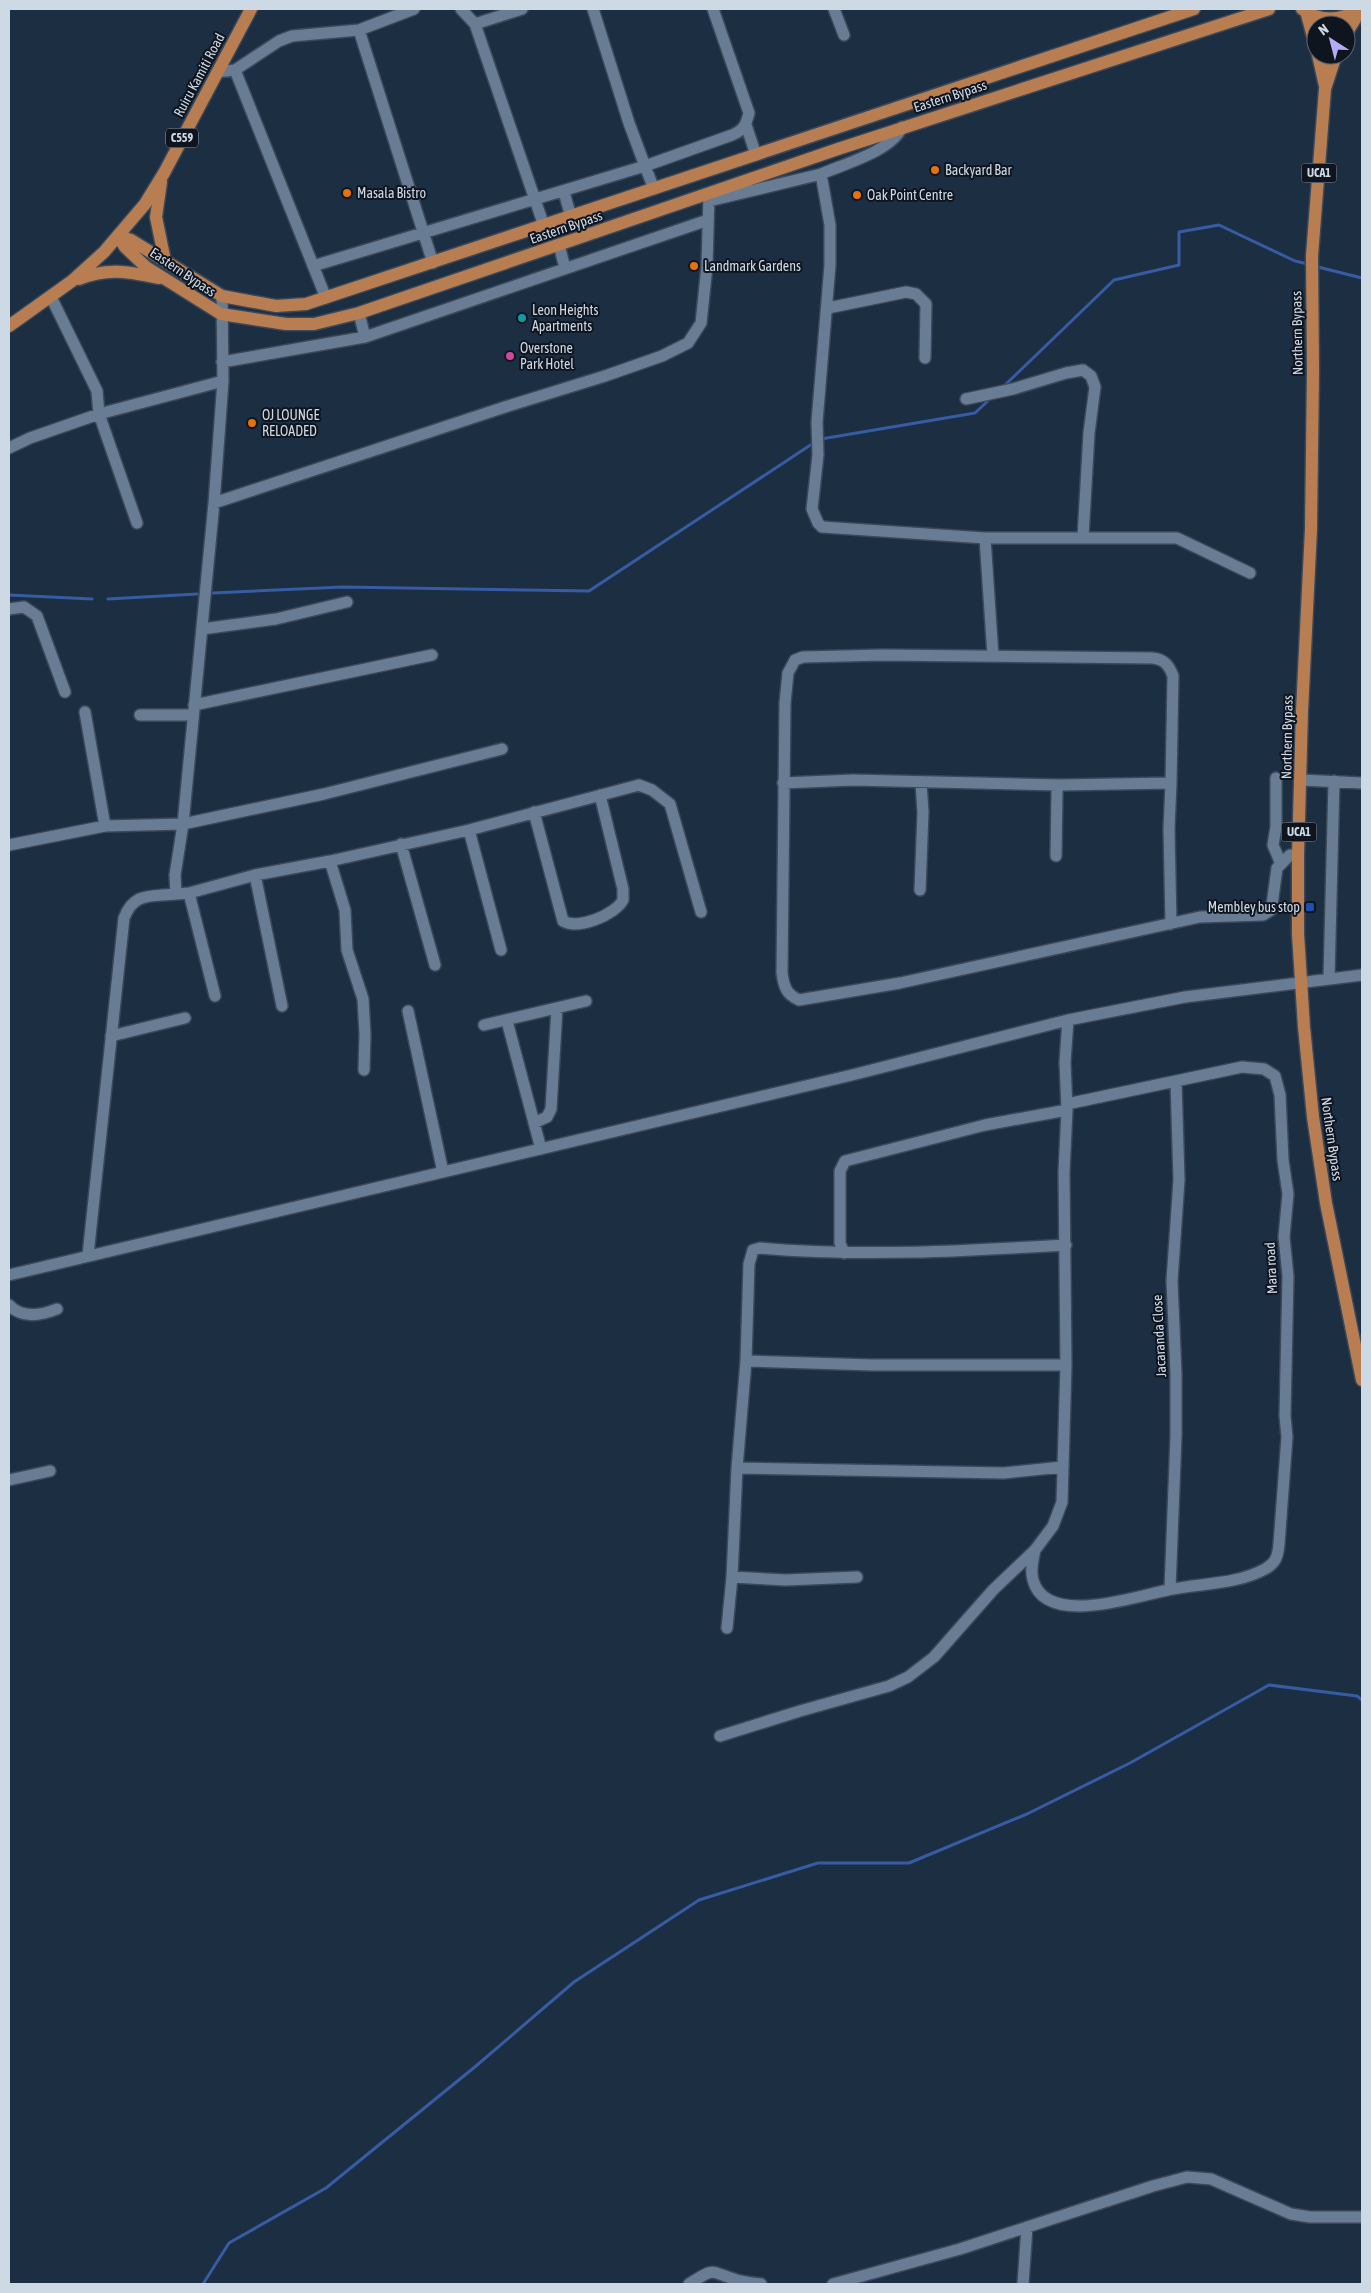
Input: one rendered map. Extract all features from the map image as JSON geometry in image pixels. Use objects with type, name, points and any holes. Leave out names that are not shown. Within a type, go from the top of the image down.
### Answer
[{"type":"main road","name":"Ruiru Kamiti Road","points":[[9,326],[72,282],[118,236],[145,204],[164,173],[251,9]]},
{"type":"main road","name":"Eastern Bypass","points":[[118,236],[131,240],[222,296],[276,306],[306,304],[654,190],[1194,9]]},
{"type":"main road","name":"Eastern Bypass","points":[[118,236],[134,256],[162,278],[221,314],[278,324],[314,324],[359,313],[559,245],[709,197],[902,128],[1269,9]]},
{"type":"main road","points":[[1304,10],[1319,17],[1334,19],[1349,16],[1361,9]]},
{"type":"main road","name":"UCA1","points":[[1320,65],[1325,89]]},
{"type":"main road","name":"UCA1","points":[[1325,89],[1333,65]]},
{"type":"main road","name":"Northern Bypass","points":[[1325,89],[1312,256],[1311,511],[1298,855],[1301,981],[1313,1117],[1326,1203],[1362,1380]]},
{"type":"main road","points":[[164,173],[156,217],[165,261]]},
{"type":"main road","points":[[72,282],[96,272],[108,270],[162,278]]},
{"type":"street","points":[[217,72],[235,70],[279,41],[292,36],[359,30],[414,9]]},
{"type":"street","points":[[461,9],[476,24],[544,226]]},
{"type":"street","points":[[476,24],[522,9]]},
{"type":"street","points":[[593,9],[629,123],[654,190]]},
{"type":"street","points":[[313,266],[564,192],[732,136],[743,130],[749,113],[713,9]]},
{"type":"street","points":[[834,9],[844,35]]},
{"type":"street","points":[[359,30],[433,263]]},
{"type":"street","points":[[235,70],[326,298]]},
{"type":"street","points":[[746,124],[756,155]]},
{"type":"street","points":[[214,503],[605,376],[662,356],[688,343],[700,323],[707,266],[709,197],[821,174],[888,145],[902,128]]},
{"type":"street","points":[[821,174],[830,225],[828,308],[817,422],[818,454],[812,509],[818,523],[822,527],[985,538],[1177,538],[1250,573]]},
{"type":"street","points":[[564,192],[571,217]]},
{"type":"street","points":[[222,362],[365,337],[708,220]]},
{"type":"street","points":[[559,245],[565,268]]},
{"type":"street","points":[[828,308],[906,292],[916,294],[926,304],[926,358]]},
{"type":"street","points":[[176,894],[175,875],[184,824],[214,503],[223,381],[222,296]]},
{"type":"street","points":[[51,297],[97,391],[99,414],[137,523]]},
{"type":"street","points":[[359,313],[365,337]]},
{"type":"street","points":[[966,399],[1020,387],[1066,373],[1083,370],[1091,376],[1095,387],[1089,433],[1083,537]]},
{"type":"street","points":[[9,448],[30,438],[99,414],[223,381]]},
{"type":"street","points":[[985,538],[993,656]]},
{"type":"street","points":[[202,629],[276,619],[347,602]]},
{"type":"street","points":[[9,609],[24,607],[36,616],[65,692]]},
{"type":"street","points":[[140,715],[194,710],[432,654]]},
{"type":"street","points":[[1171,924],[1169,829],[1173,676],[1170,666],[1160,659],[1152,658],[813,656],[795,660],[788,673],[785,703],[782,973],[784,987],[789,994],[799,1000],[900,983],[1200,918],[1267,913],[1272,905],[1273,884],[1277,868],[1290,855],[1298,855]]},
{"type":"street","points":[[85,712],[105,826]]},
{"type":"street","points":[[9,846],[105,826],[184,824],[324,794],[502,749]]},
{"type":"street","points":[[1276,778],[1274,845],[1281,864]]},
{"type":"street","points":[[783,783],[853,780],[1060,785],[1171,783]]},
{"type":"street","points":[[1301,780],[1362,783]]},
{"type":"street","points":[[1329,978],[1334,781]]},
{"type":"street","points":[[920,890],[923,812],[921,783]]},
{"type":"street","points":[[1056,856],[1057,790],[1060,785]]},
{"type":"street","points":[[88,1256],[124,918],[128,907],[135,900],[189,893],[255,875],[330,861],[469,830],[639,786],[652,790],[670,804],[701,912]]},
{"type":"street","points":[[534,812],[563,921],[574,925],[614,912],[623,900],[623,889],[600,796]]},
{"type":"street","points":[[469,830],[500,950]]},
{"type":"street","points":[[400,844],[435,965]]},
{"type":"street","points":[[330,861],[345,910],[348,957],[363,999],[365,1034],[364,1070]]},
{"type":"street","points":[[255,875],[282,1006]]},
{"type":"street","points":[[189,893],[215,996]]},
{"type":"street","points":[[9,1275],[852,1075],[1068,1020],[1185,997],[1301,981],[1362,975]]},
{"type":"street","points":[[484,1025],[586,1001]]},
{"type":"street","points":[[534,1123],[547,1117],[551,1109],[558,1008]]},
{"type":"street","points":[[408,1011],[443,1172]]},
{"type":"street","points":[[111,1036],[184,1018]]},
{"type":"street","points":[[720,1736],[889,1686],[908,1677],[934,1657],[993,1590],[1035,1550],[1049,1533],[1058,1517],[1062,1502],[1066,1365],[1064,1172],[1067,1107],[1065,1062],[1068,1020]]},
{"type":"street","points":[[507,1021],[541,1149]]},
{"type":"street","name":"Mara road","points":[[844,1253],[840,1243],[840,1171],[845,1161],[985,1125],[1242,1067],[1264,1069],[1275,1076],[1280,1095],[1283,1160],[1288,1194],[1284,1237],[1288,1276],[1285,1406],[1287,1437],[1279,1544],[1275,1562],[1264,1570],[1209,1585],[1170,1590]]},
{"type":"street","name":"Jacaranda Close","points":[[1170,1590],[1176,1436],[1176,1374],[1172,1281],[1179,1180],[1176,1081]]},
{"type":"street","points":[[727,1628],[746,1361],[749,1264],[753,1250],[760,1248],[844,1253],[941,1252],[1066,1245]]},
{"type":"street","points":[[9,1305],[13,1309],[26,1314],[43,1315],[57,1309]]},
{"type":"street","points":[[746,1361],[872,1365],[1066,1365]]},
{"type":"street","points":[[737,1468],[1004,1474],[1062,1467]]},
{"type":"street","points":[[9,1480],[50,1471]]},
{"type":"street","points":[[1035,1550],[1032,1569],[1036,1587],[1046,1597],[1062,1606],[1084,1606],[1170,1590]]},
{"type":"street","points":[[732,1577],[786,1580],[857,1576]]},
{"type":"street","points":[[833,2284],[960,2249],[1153,2186],[1187,2177],[1211,2179],[1291,2214],[1310,2217],[1362,2217]]},
{"type":"street","points":[[1023,2284],[1027,2226]]},
{"type":"street","points":[[689,2284],[706,2273],[715,2271],[735,2279],[761,2284]]},
{"type":"waterway","points":[[1003,387],[1114,280],[1179,265],[1179,232],[1219,225],[1295,261],[1308,264]]},
{"type":"waterway","points":[[1314,266],[1362,278]]},
{"type":"waterway","points":[[821,439],[975,413],[991,398]]},
{"type":"waterway","points":[[213,593],[343,587],[589,591],[815,442]]},
{"type":"waterway","points":[[108,599],[197,594]]},
{"type":"waterway","points":[[9,595],[92,599]]},
{"type":"waterway","points":[[203,2284],[229,2243],[326,2188],[476,2066],[574,1982],[699,1900],[818,1863],[909,1863],[1027,1814],[1130,1763],[1269,1685],[1357,1696],[1362,1700]]},
{"type":"place","name":"Backyard Bar","points":[[935,170]]},
{"type":"place","name":"Masala Bistro","points":[[347,193]]},
{"type":"place","name":"Oak Point Centre","points":[[857,195]]},
{"type":"place","name":"Landmark Gardens","points":[[694,266]]},
{"type":"place","name":"Leon Heights Apartments","points":[[522,318]]},
{"type":"place","name":"Overstone Park Hotel","points":[[510,356]]},
{"type":"place","name":"OJ LOUNGE RELOADED","points":[[252,423]]},
{"type":"place","name":"Membley bus stop","points":[[1310,907]]}]
